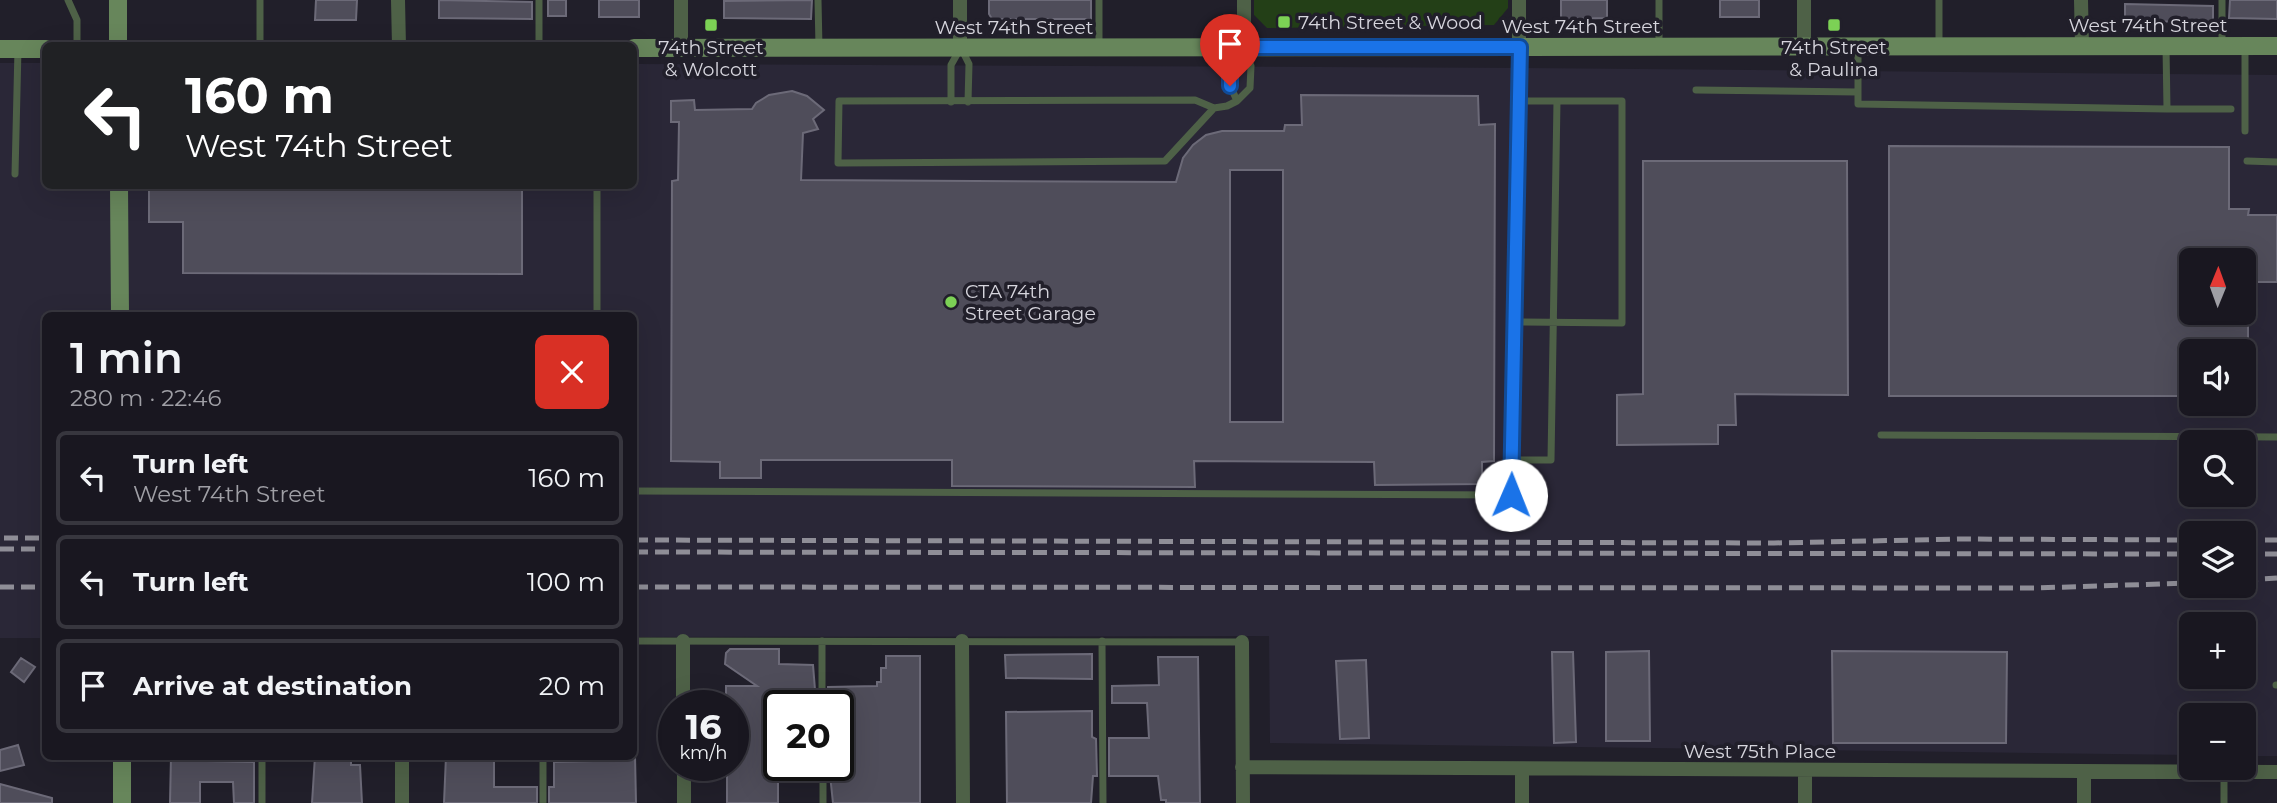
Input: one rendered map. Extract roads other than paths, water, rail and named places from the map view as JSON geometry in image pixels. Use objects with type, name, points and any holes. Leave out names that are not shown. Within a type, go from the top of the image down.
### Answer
[{"type":"street","points":[[118,0],[118,42]]},
{"type":"street","points":[[398,0],[399,42]]},
{"type":"street","points":[[681,0],[681,48]]},
{"type":"street","points":[[960,0],[960,47]]},
{"type":"street","points":[[1244,0],[1244,47]]},
{"type":"street","points":[[1519,0],[1520,47]]},
{"type":"street","points":[[1804,0],[1804,47]]},
{"type":"street","points":[[2081,0],[2082,46]]},
{"type":"street","name":"West 74th Street","points":[[637,48],[2277,46]]},
{"type":"street","points":[[9,49],[42,48]]},
{"type":"street","points":[[119,189],[120,312]]},
{"type":"street","points":[[683,641],[683,690]]},
{"type":"street","points":[[962,641],[963,803]]},
{"type":"street","points":[[1242,642],[1242,803]]},
{"type":"street","points":[[122,760],[122,803]]},
{"type":"street","points":[[402,760],[402,803]]},
{"type":"street","name":"West 75th Place","points":[[1242,767],[2179,772]]},
{"type":"street","points":[[1522,769],[1522,803]]},
{"type":"street","points":[[1805,771],[1805,803]]},
{"type":"street","points":[[2084,772],[2084,803]]},
{"type":"street","name":"West 75th Place","points":[[2256,772],[2277,772]]},
{"type":"street","points":[[684,781],[684,803]]},
{"type":"lane","points":[[68,0],[77,20],[77,42]]},
{"type":"lane","points":[[260,0],[260,42]]},
{"type":"lane","points":[[539,0],[539,42]]},
{"type":"lane","points":[[818,0],[819,48]]},
{"type":"lane","points":[[1099,0],[1099,47]]},
{"type":"lane","points":[[1659,0],[1660,47]]},
{"type":"lane","points":[[1939,0],[1939,46]]},
{"type":"lane","points":[[2222,0],[2222,46]]},
{"type":"lane","points":[[2166,46],[2167,109]]},
{"type":"lane","points":[[2245,46],[2245,131]]},
{"type":"lane","points":[[960,47],[969,64],[968,102]]},
{"type":"lane","points":[[951,102],[951,65],[960,47]]},
{"type":"lane","points":[[1237,101],[1230,86],[1230,64],[1244,47]]},
{"type":"lane","points":[[1214,108],[1165,161],[838,163],[839,101],[1195,100],[1214,108],[1237,101],[1250,88],[1251,66],[1244,47]]},
{"type":"lane","points":[[637,491],[1511,495],[1520,47]]},
{"type":"lane","points":[[1858,47],[1857,104],[2231,109]]},
{"type":"lane","points":[[9,49],[15,174]]},
{"type":"lane","points":[[1696,90],[1857,92]]},
{"type":"lane","points":[[1514,322],[1622,323],[1622,101],[1518,101]]},
{"type":"lane","points":[[1512,460],[1551,460],[1557,101]]},
{"type":"lane","points":[[2247,161],[2277,162]]},
{"type":"lane","points":[[597,189],[597,312]]},
{"type":"lane","points":[[1881,435],[2277,437]]},
{"type":"lane","points":[[637,641],[1242,642]]},
{"type":"lane","points":[[822,641],[822,690]]},
{"type":"lane","points":[[1102,641],[1103,803]]},
{"type":"lane","points":[[262,760],[262,803]]},
{"type":"lane","points":[[543,760],[543,803]]},
{"type":"lane","points":[[2224,780],[2224,803]]},
{"type":"lane","points":[[823,781],[823,803]]},
{"type":"railway","points":[[4,538],[42,538]]},
{"type":"railway","points":[[637,540],[1774,543],[1961,539],[2179,540]]},
{"type":"railway","points":[[2256,540],[2277,540]]},
{"type":"railway","points":[[0,549],[42,549]]},
{"type":"railway","points":[[637,552],[2179,554]]},
{"type":"railway","points":[[2256,554],[2277,554]]},
{"type":"railway","points":[[2256,579],[2277,578]]},
{"type":"railway","points":[[637,587],[2035,588],[2179,583]]},
{"type":"railway","points":[[0,587],[42,587]]},
{"type":"place","name":"74th Street & Wood","points":[[1284,22]]},
{"type":"place","name":"74th Street & Wolcott","points":[[711,25]]},
{"type":"place","name":"74th Street & Paulina","points":[[1834,25]]},
{"type":"place","name":"CTA 74th Street Garage","points":[[951,302]]}]
